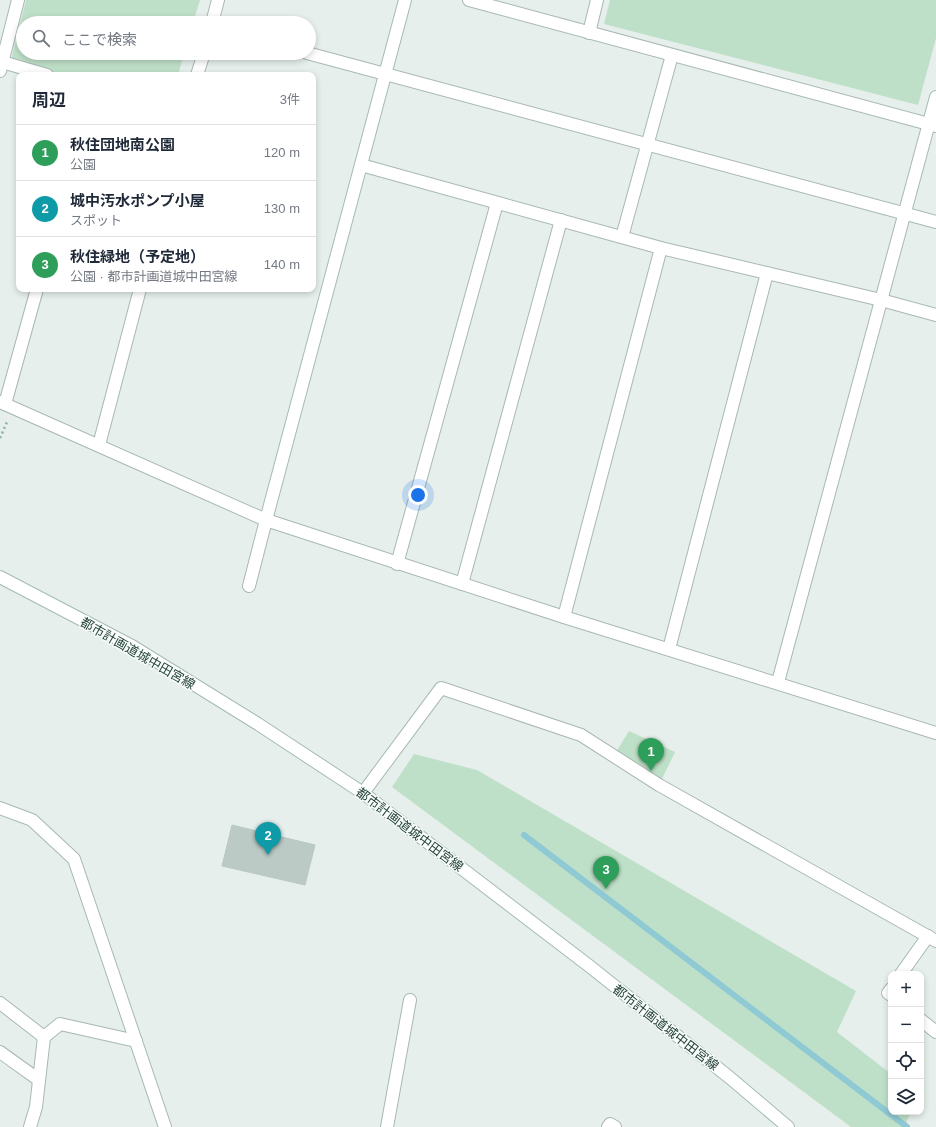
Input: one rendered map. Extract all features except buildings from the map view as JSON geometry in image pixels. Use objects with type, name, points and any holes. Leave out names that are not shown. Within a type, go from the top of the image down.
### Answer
[{"type":"street","points":[[18,0],[1,67],[30,72]]},
{"type":"street","points":[[214,16],[218,0]]},
{"type":"street","points":[[249,586],[405,0]]},
{"type":"street","points":[[469,0],[932,125]]},
{"type":"street","points":[[589,33],[597,0]]},
{"type":"street","points":[[316,55],[936,222]]},
{"type":"street","points":[[622,237],[646,144],[672,55]]},
{"type":"street","points":[[198,72],[202,60]]},
{"type":"street","points":[[778,682],[905,213],[932,125],[936,97]]},
{"type":"street","points":[[361,166],[661,248],[881,300],[936,315]]},
{"type":"street","points":[[397,564],[498,203]]},
{"type":"street","points":[[462,584],[561,220]]},
{"type":"street","points":[[564,617],[661,248]]},
{"type":"street","points":[[669,649],[767,273]]},
{"type":"street","points":[[36,292],[2,403],[266,520],[397,564],[564,617],[778,682],[936,733]]},
{"type":"street","points":[[99,445],[139,292]]},
{"type":"street","name":"都市計画道城中田宮線","points":[[0,577],[132,646],[258,724],[363,793],[588,965],[729,1077],[788,1127]]},
{"type":"street","points":[[363,793],[441,688],[582,735],[659,785],[932,938],[904,971]]},
{"type":"street","points":[[0,808],[32,820],[74,860],[165,1127]]},
{"type":"street","points":[[387,1127],[410,1000]]},
{"type":"street","points":[[0,1003],[44,1037]]},
{"type":"street","points":[[924,1022],[936,1032]]},
{"type":"street","points":[[30,1127],[36,1107],[44,1037],[60,1024],[136,1041]]},
{"type":"street","points":[[0,1052],[39,1080]]},
{"type":"street","points":[[608,1127],[610,1124],[615,1127]]},
{"type":"green space","points":[[26,0],[200,0],[195,16],[22,16]]},
{"type":"green space","points":[[610,0],[936,0],[936,38],[918,105],[604,24]]},
{"type":"green space","points":[[16,40],[16,60],[182,60],[179,72],[53,72],[11,60]]},
{"type":"green space","points":[[629,731],[675,752],[659,785],[613,757]]},
{"type":"green space","points":[[414,754],[477,770],[856,991],[837,1032],[888,1072],[888,1115],[910,1115],[904,1127],[851,1127],[392,787]]},
{"type":"waterway","points":[[524,835],[907,1127]]},
{"type":"place","name":"秋住団地南公園","points":[[651,771]]},
{"type":"place","name":"城中汚水ポンプ小屋","points":[[268,855]]},
{"type":"place","name":"秋住緑地（予定地）","points":[[606,889]]}]
